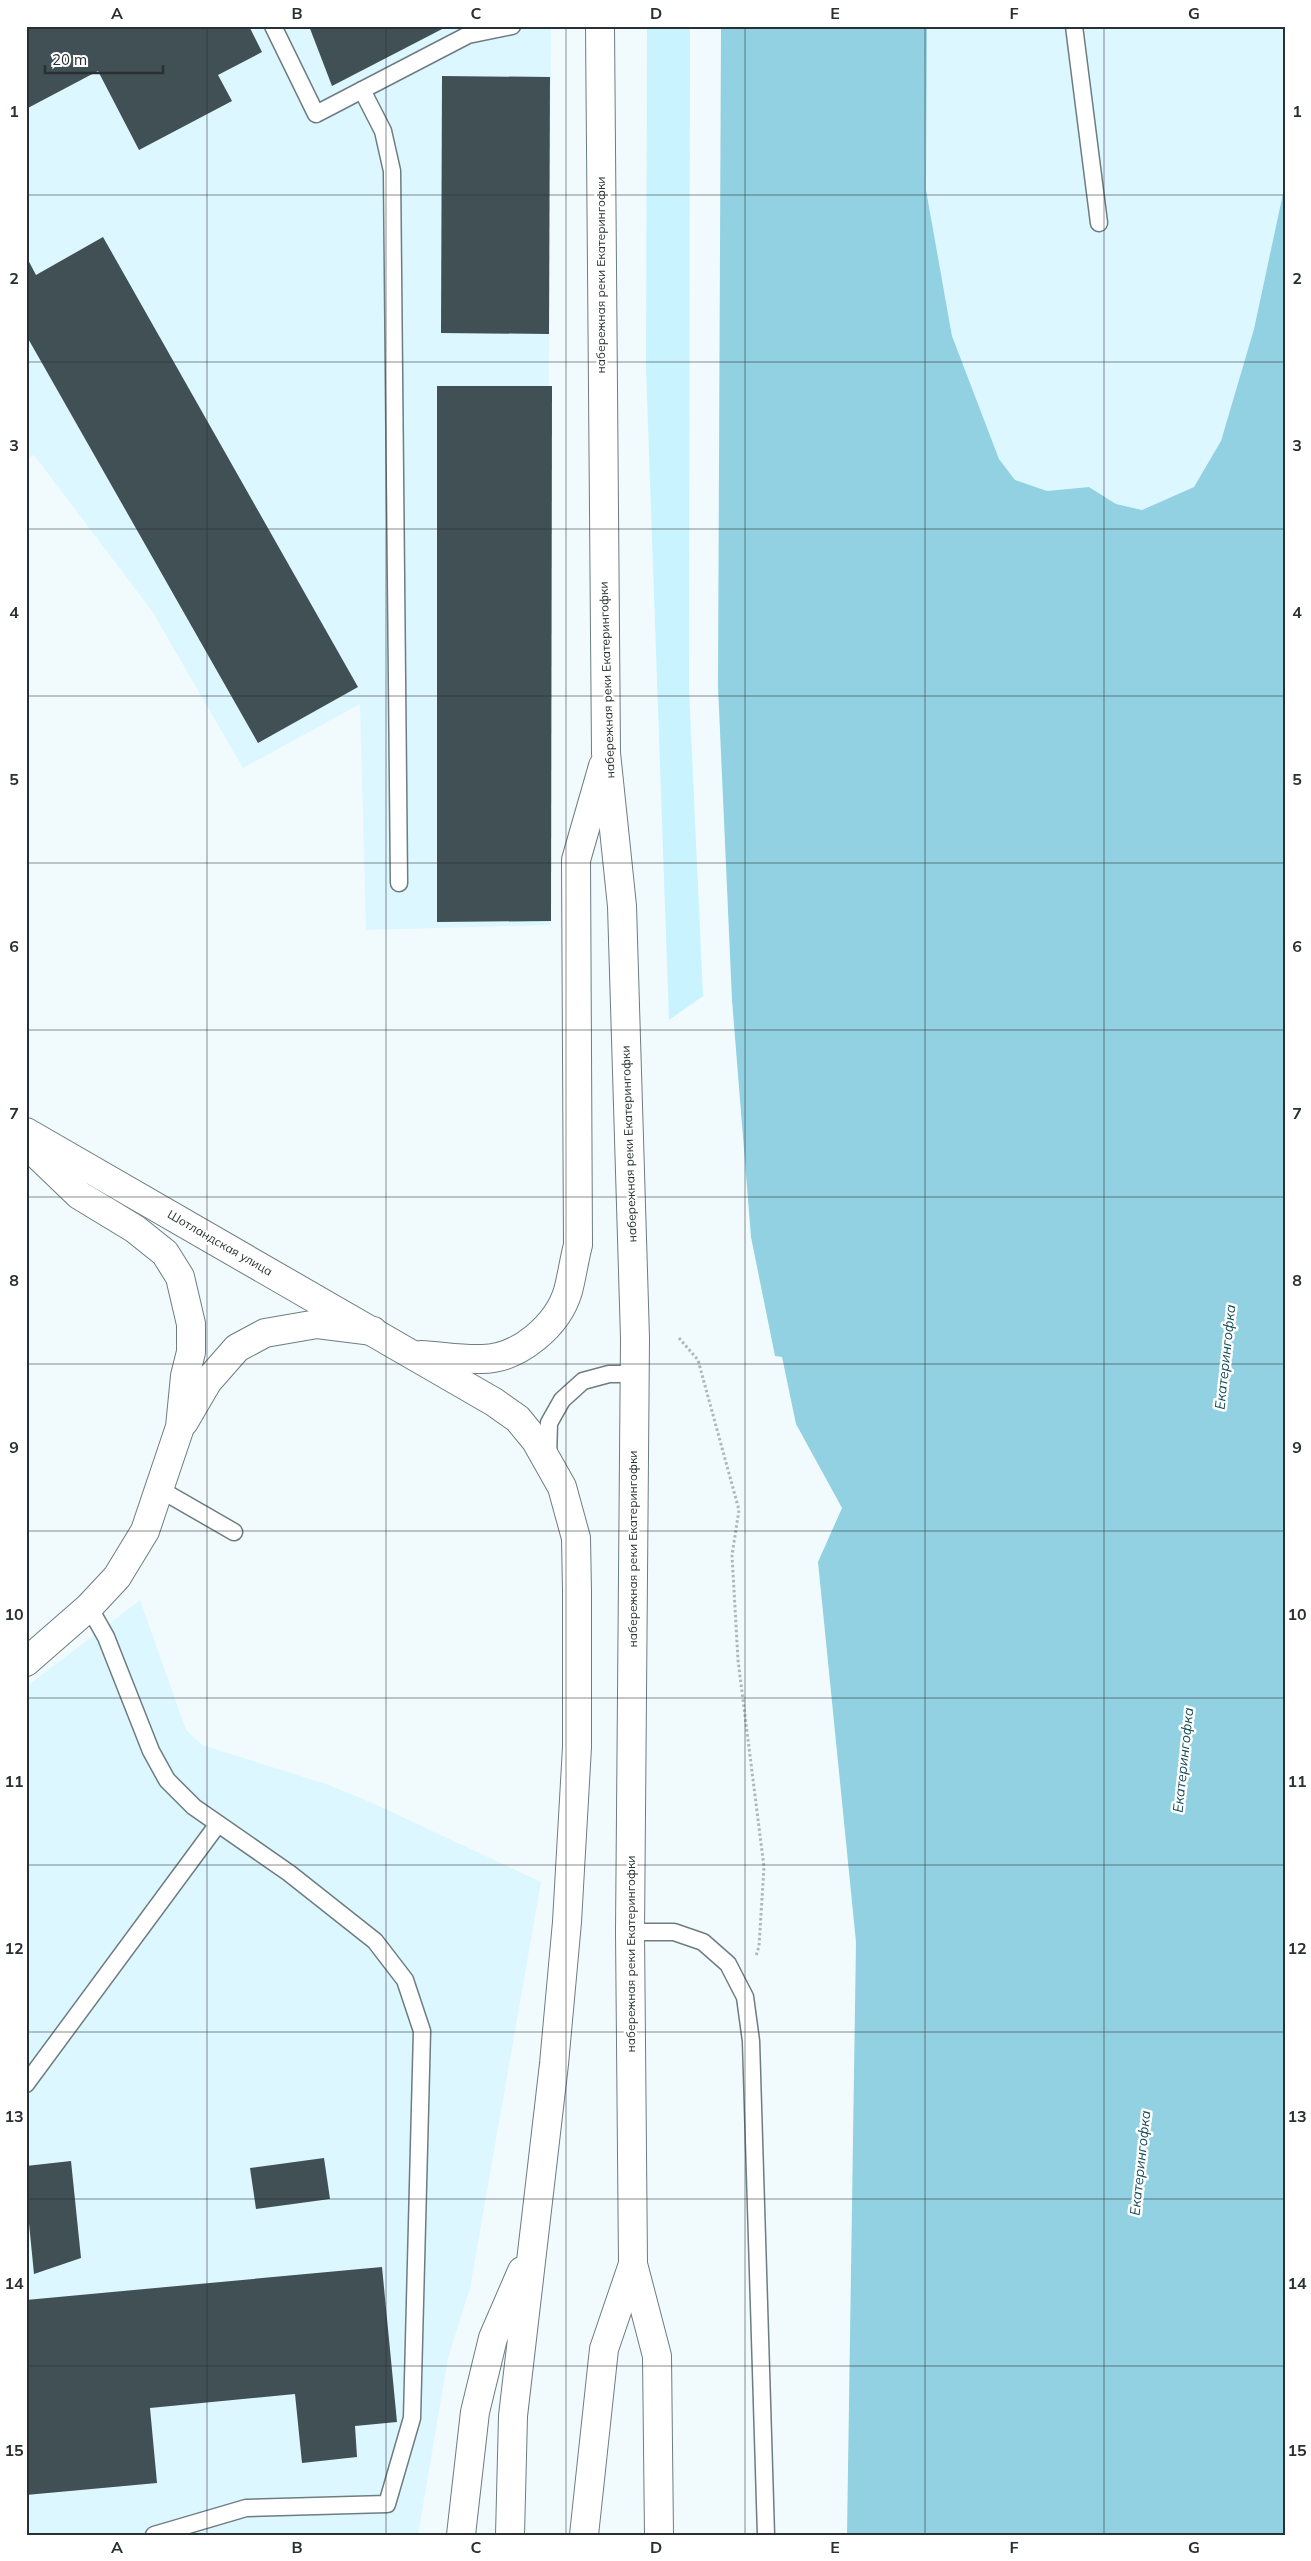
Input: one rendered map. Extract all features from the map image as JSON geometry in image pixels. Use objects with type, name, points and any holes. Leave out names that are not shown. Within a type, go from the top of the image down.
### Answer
[{"type":"main road","name":"набережная реки Екатерингофки","points":[[600,26],[606,753],[622,906],[635,1338],[630,1932],[633,2264]]},
{"type":"main road","points":[[414,1354],[483,1359],[505,1356],[528,1343],[550,1324],[567,1293],[578,1246],[576,860],[606,753]]},
{"type":"main road","name":"Шотландская улица","points":[[26,1132],[375,1331],[494,1402],[518,1419],[548,1460],[562,1487],[576,1538],[577,1747],[568,1922],[514,2416],[510,2535]]},
{"type":"main road","points":[[26,1144],[79,1195],[135,1230],[165,1253],[180,1277],[191,1324],[191,1352],[185,1376],[180,1427],[161,1490],[145,1532],[117,1577],[89,1607],[26,1662]]},
{"type":"main road","points":[[180,1427],[208,1381],[238,1348],[265,1333],[317,1324],[375,1331]]},
{"type":"main road","points":[[461,2535],[475,2412],[493,2338],[534,2244]]},
{"type":"main road","points":[[584,2535],[604,2349],[633,2264]]},
{"type":"main road","points":[[633,2264],[658,2356],[659,2535]]},
{"type":"lane","points":[[273,26],[316,114],[468,35],[512,26]]},
{"type":"lane","points":[[1074,26],[1099,223]]},
{"type":"lane","points":[[362,90],[383,131],[392,171],[399,883]]},
{"type":"lane","points":[[548,1460],[549,1423],[562,1400],[583,1381],[609,1374],[634,1374]]},
{"type":"lane","points":[[161,1490],[234,1532]]},
{"type":"lane","points":[[89,1607],[106,1637],[150,1751],[167,1780],[194,1807],[289,1873],[375,1941],[405,1980],[422,2031],[412,2418],[387,2504],[246,2508],[154,2535]]},
{"type":"lane","points":[[26,2084],[218,1824]]},
{"type":"lane","points":[[630,1932],[674,1932],[703,1942],[728,1964],[745,1997],[751,2041],[766,2535]]},
{"type":"path","points":[[679,1338],[698,1360],[739,1510],[732,1555],[738,1660],[764,1867],[759,1946],[745,1997]]},
{"type":"shaded area","points":[[26,26],[551,26],[548,560],[550,925],[366,930],[360,704],[243,768],[152,611],[34,455],[26,459]]},
{"type":"shaded area","points":[[647,26],[690,26],[689,689],[703,996],[669,1020],[646,368]]},
{"type":"shaded area","points":[[927,26],[1285,26],[1285,184],[1254,329],[1221,442],[1194,487],[1142,510],[1116,504],[1089,487],[1047,491],[1015,480],[999,459],[952,336],[926,190]]},
{"type":"shaded area","points":[[140,1600],[186,1730],[202,1745],[329,1785],[379,1806],[541,1882],[470,2288],[448,2358],[418,2535],[26,2535],[26,1687]]},
{"type":"water","name":"Екатерингофка","points":[[721,26],[927,26],[926,190],[952,336],[999,459],[1015,480],[1047,491],[1089,487],[1116,504],[1142,510],[1194,487],[1221,441],[1254,329],[1285,184],[1285,2535],[847,2535],[856,1942],[818,1562],[842,1508],[796,1424],[782,1357],[775,1356],[751,1237],[732,1000],[718,686]]},
{"type":"building","points":[[26,26],[249,26],[262,52],[218,75],[232,101],[139,150],[98,71],[26,109]]},
{"type":"building","points":[[309,26],[448,26],[332,86]]},
{"type":"building","points":[[442,76],[550,77],[549,334],[441,333]]},
{"type":"building","points":[[103,237],[358,687],[258,743],[26,335],[26,256],[36,275]]},
{"type":"building","points":[[437,386],[552,386],[551,921],[437,922]]},
{"type":"building","points":[[324,2158],[330,2199],[256,2209],[250,2168]]},
{"type":"building","points":[[71,2161],[81,2258],[34,2274],[26,2193],[26,2166]]},
{"type":"building","points":[[382,2267],[397,2422],[355,2426],[357,2457],[302,2463],[295,2394],[150,2408],[157,2483],[26,2495],[26,2300]]}]
